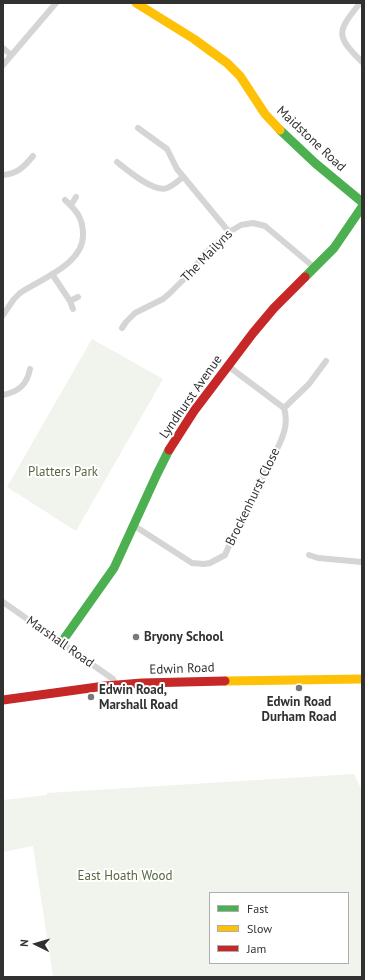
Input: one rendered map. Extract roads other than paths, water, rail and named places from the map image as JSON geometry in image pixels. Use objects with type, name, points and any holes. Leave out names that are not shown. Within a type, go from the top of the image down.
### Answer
[{"type":"street","points":[[3,65],[56,3]]},
{"type":"street","name":"Maidstone Road","points":[[136,3],[228,63],[239,74],[257,103],[279,130],[362,202]]},
{"type":"street","points":[[360,3],[346,22],[342,33],[347,47],[362,62]]},
{"type":"street","points":[[3,48],[12,55]]},
{"type":"street","points":[[138,128],[167,149],[173,163],[183,177],[229,232]]},
{"type":"street","points":[[3,176],[13,174],[23,168],[33,156]]},
{"type":"street","points":[[117,162],[149,185],[160,189],[168,188],[183,177]]},
{"type":"street","points":[[71,205],[76,197]]},
{"type":"street","points":[[3,315],[20,293],[52,274],[74,258],[82,244],[84,237],[82,221],[79,213],[65,200]]},
{"type":"street","name":"Lyndhurst Avenue","points":[[61,643],[114,568],[156,474],[173,443],[194,411],[274,308],[334,248],[362,207]]},
{"type":"street","name":"The Mailyns","points":[[122,328],[135,313],[163,299],[186,278],[207,252],[235,227],[246,223],[265,226],[315,268]]},
{"type":"street","points":[[52,274],[74,309]]},
{"type":"street","points":[[70,301],[78,297]]},
{"type":"street","points":[[228,366],[284,408],[309,384],[326,361]]},
{"type":"street","points":[[3,395],[15,392],[22,388],[26,382],[30,369]]},
{"type":"street","name":"Brockenhurst Close","points":[[133,526],[192,563],[210,563],[224,555],[281,440],[286,421],[284,408]]},
{"type":"street","points":[[309,555],[318,558],[362,562]]},
{"type":"street","name":"Marshall Road","points":[[3,602],[113,680],[116,685]]},
{"type":"street","name":"Edwin Road","points":[[3,700],[116,685],[206,681],[362,679]]},
{"type":"place","name":"Bryony School","points":[[136,637]]},
{"type":"place","name":"Edwin Road Durham Road","points":[[299,688]]},
{"type":"place","name":"Edwin Road, Marshall Road","points":[[91,697]]},
{"type":"park label","name":"Platters Park","points":[[63,472]]},
{"type":"park label","name":"East Hoath Wood","points":[[125,876]]}]
